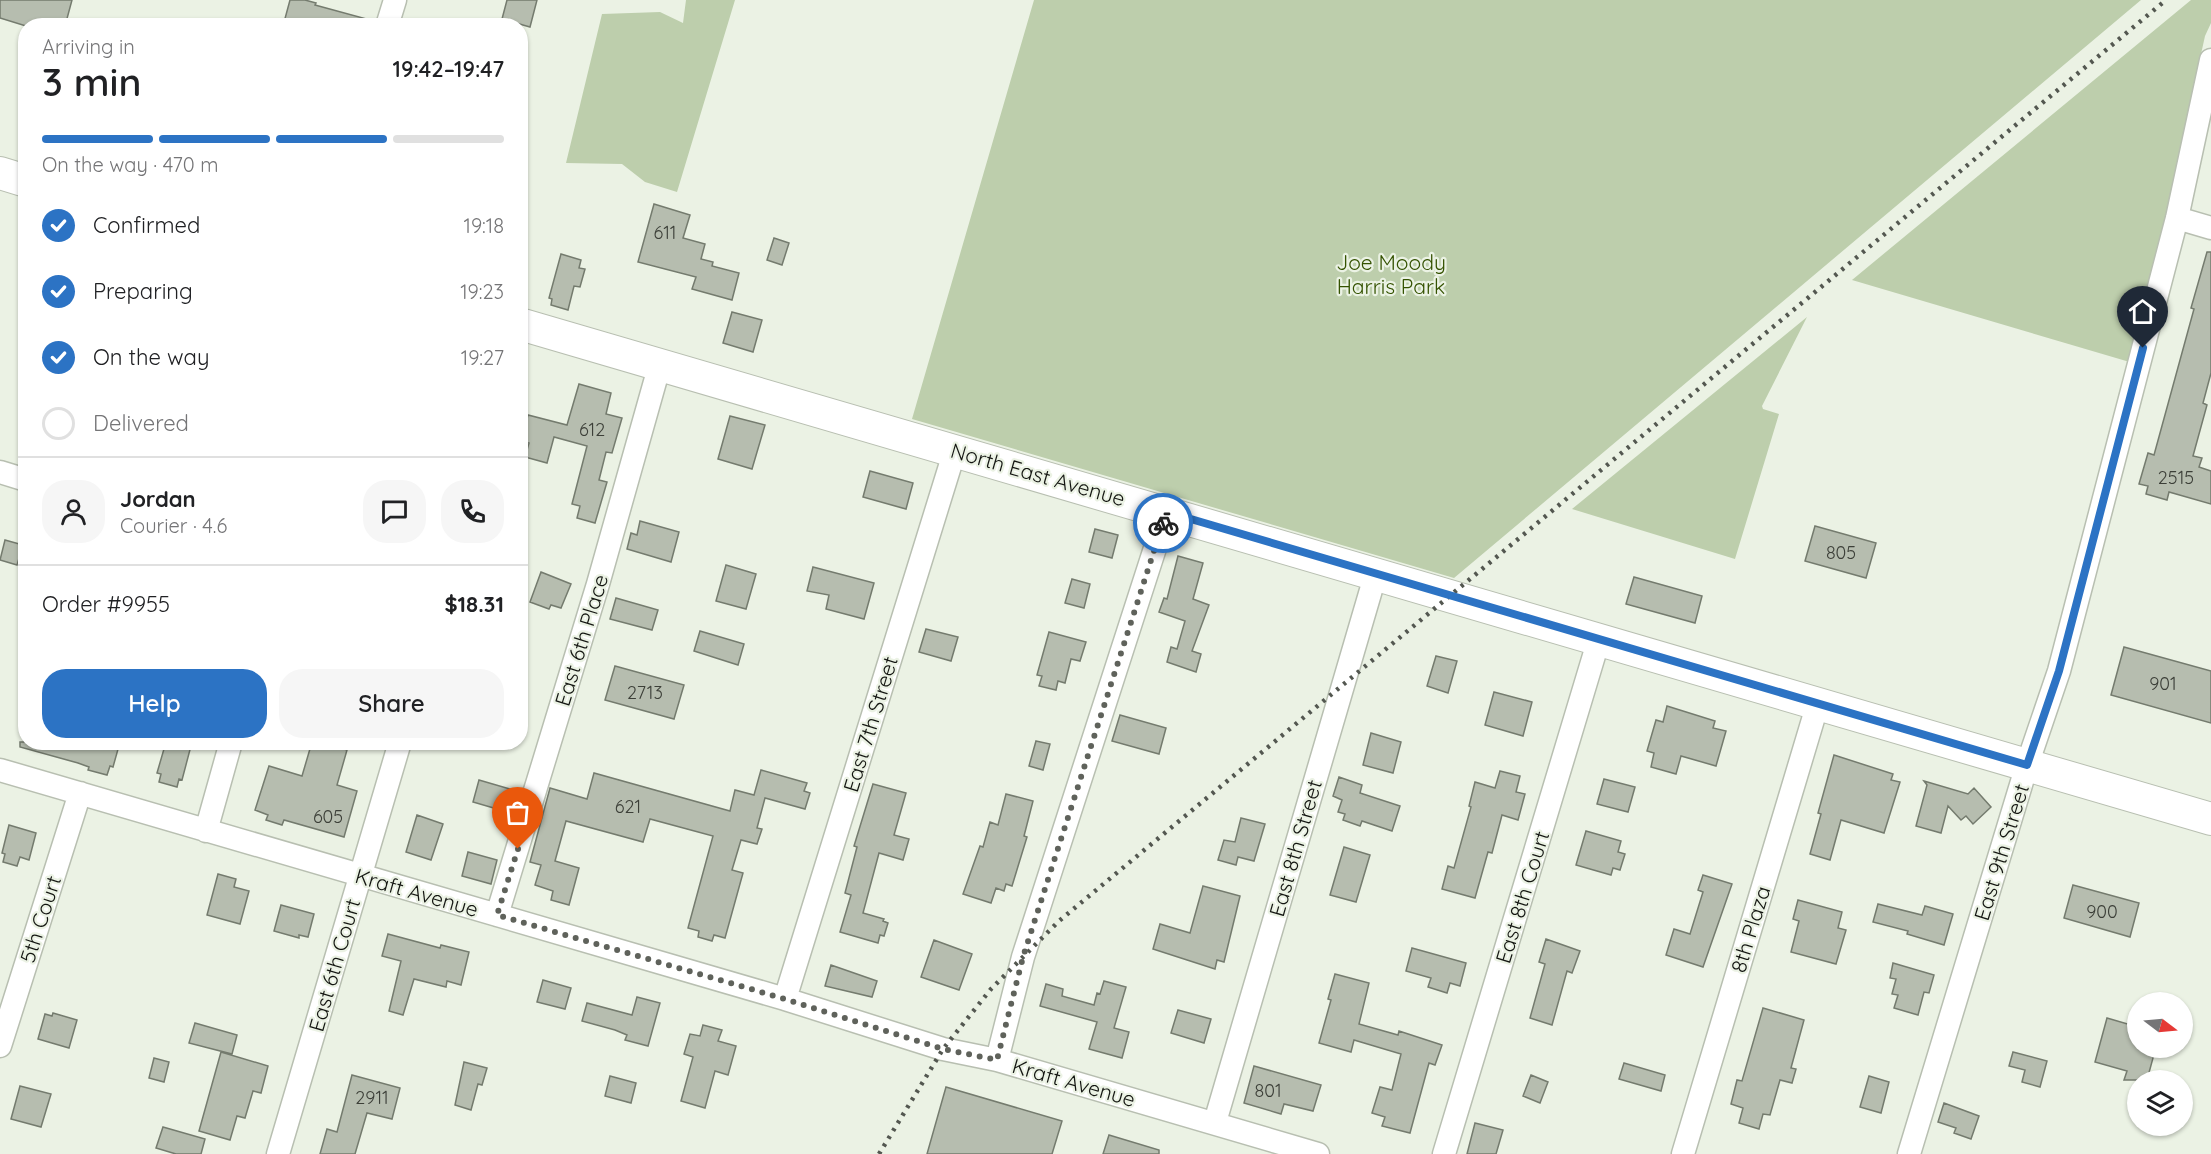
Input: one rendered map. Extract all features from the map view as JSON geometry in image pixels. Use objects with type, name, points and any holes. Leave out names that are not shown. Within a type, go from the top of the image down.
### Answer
[{"type":"main road","points":[[0,173],[18,179]]},
{"type":"main road","name":"North East Avenue","points":[[528,331],[660,364],[2211,819]]},
{"type":"street","points":[[389,18],[395,0]]},
{"type":"street","name":"East 9th Street","points":[[1909,1154],[2027,765],[2059,671],[2176,218],[2211,60]]},
{"type":"street","points":[[2176,218],[2211,228]]},
{"type":"street","name":"East 6th Place","points":[[497,915],[598,584],[660,364]]},
{"type":"street","name":"East 7th Street","points":[[785,999],[955,450]]},
{"type":"street","points":[[0,472],[18,478]]},
{"type":"street","points":[[997,1060],[1023,957],[1167,512]]},
{"type":"street","name":"East 8th Street","points":[[1215,1122],[1376,573]]},
{"type":"street","name":"East 8th Court","points":[[1444,1154],[1599,639]]},
{"type":"street","name":"8th Plaza","points":[[1683,1154],[1818,703]]},
{"type":"street","points":[[206,831],[229,750]]},
{"type":"street","name":"East 6th Court","points":[[278,1154],[398,750]]},
{"type":"street","name":"Kraft Avenue","points":[[0,770],[785,999],[943,1049],[997,1060],[1318,1154]]},
{"type":"street","name":"5th Court","points":[[0,1046],[80,793]]},
{"type":"green space","points":[[686,0],[735,0],[677,192],[645,182],[622,164],[566,163],[602,14],[660,12],[683,23]]},
{"type":"green space","name":"Joe Moody Harris Park","points":[[1034,0],[2141,0],[1454,578],[912,419]]},
{"type":"green space","points":[[2191,0],[2211,0],[2211,23],[2205,36],[2133,363],[1852,280]]},
{"type":"green space","points":[[1807,317],[1762,406],[1763,409],[1779,414],[1735,559],[1572,509]]},
{"type":"building","points":[[0,0],[72,0],[67,18],[18,18],[18,24],[0,18]]},
{"type":"building","points":[[290,0],[305,0],[316,3],[315,5],[363,18],[285,18]]},
{"type":"building","points":[[507,0],[537,0],[530,27],[528,26],[528,18],[502,18]]},
{"type":"building","points":[[654,204],[690,215],[683,238],[705,244],[701,259],[713,262],[712,266],[739,273],[732,300],[692,289],[696,277],[638,262]]},
{"type":"building","points":[[774,238],[789,243],[782,265],[767,260]]},
{"type":"building","points":[[2207,252],[2211,252],[2211,373],[2203,403],[2207,405],[2193,456],[2202,458],[2199,467],[2211,471],[2211,504],[2169,492],[2167,500],[2146,494],[2148,486],[2139,484],[2148,453],[2154,455],[2194,309],[2191,308]]},
{"type":"building","points":[[561,254],[581,260],[579,268],[585,269],[580,287],[574,286],[568,310],[551,305],[552,299],[549,298]]},
{"type":"building","points":[[732,312],[762,320],[753,352],[723,343]]},
{"type":"building","points":[[579,384],[611,393],[606,414],[622,418],[612,453],[606,452],[599,480],[607,482],[595,523],[577,518],[580,506],[572,504],[587,446],[554,437],[547,463],[528,458],[528,415],[567,425]]},
{"type":"building","points":[[730,416],[765,425],[752,469],[718,459]]},
{"type":"building","points":[[870,471],[913,483],[906,509],[863,497]]},
{"type":"building","points":[[640,521],[679,532],[671,562],[627,549],[631,533],[637,535]]},
{"type":"building","points":[[1815,526],[1876,543],[1866,578],[1805,561]]},
{"type":"building","points":[[1095,529],[1118,535],[1112,558],[1089,552]]},
{"type":"building","points":[[5,540],[18,544],[17,565],[0,560]]},
{"type":"building","points":[[1178,556],[1203,563],[1193,599],[1209,605],[1192,651],[1201,654],[1196,672],[1167,662],[1171,647],[1177,649],[1185,621],[1159,612],[1164,598],[1167,599]]},
{"type":"building","points":[[726,565],[756,574],[746,609],[716,601]]},
{"type":"building","points":[[813,567],[874,583],[864,619],[826,609],[829,595],[807,591]]},
{"type":"building","points":[[541,572],[571,584],[561,608],[551,605],[549,609],[530,602]]},
{"type":"building","points":[[1634,577],[1702,596],[1695,623],[1626,604]]},
{"type":"building","points":[[1072,579],[1090,584],[1084,608],[1065,603]]},
{"type":"building","points":[[616,598],[658,610],[652,630],[610,619]]},
{"type":"building","points":[[926,629],[958,637],[951,661],[919,652]]},
{"type":"building","points":[[700,631],[744,644],[738,665],[694,651]]},
{"type":"building","points":[[1049,632],[1086,642],[1080,661],[1071,659],[1065,683],[1058,681],[1056,690],[1039,686],[1042,676],[1037,675]]},
{"type":"building","points":[[2124,647],[2211,671],[2211,723],[2111,695]]},
{"type":"building","points":[[1436,656],[1457,661],[1448,693],[1427,686]]},
{"type":"building","points":[[615,666],[684,685],[674,719],[605,700]]},
{"type":"building","points":[[1494,692],[1532,702],[1523,736],[1485,725]]},
{"type":"building","points":[[1667,706],[1715,721],[1713,728],[1726,731],[1716,766],[1681,756],[1676,774],[1651,767],[1654,753],[1647,751],[1656,720],[1663,722]]},
{"type":"building","points":[[1120,715],[1166,728],[1159,754],[1112,741]]},
{"type":"building","points":[[1371,733],[1401,742],[1393,773],[1363,765]]},
{"type":"building","points":[[1036,741],[1050,744],[1043,770],[1029,766]]},
{"type":"building","points":[[31,750],[118,750],[113,767],[110,766],[107,775],[88,770],[89,767]]},
{"type":"building","points":[[164,750],[190,750],[182,780],[179,779],[177,787],[159,782],[161,774],[157,773]]},
{"type":"building","points":[[310,750],[347,750],[337,785],[357,791],[344,837],[284,820],[282,825],[266,820],[268,815],[255,810],[269,766],[302,776]]},
{"type":"building","points":[[1834,755],[1893,774],[1891,780],[1900,782],[1884,833],[1841,820],[1830,860],[1810,854],[1821,814],[1818,813]]},
{"type":"building","points":[[761,770],[807,783],[804,791],[810,793],[805,809],[765,798],[757,828],[762,829],[757,844],[741,840],[732,870],[743,873],[725,938],[714,935],[712,941],[698,937],[699,931],[688,928],[713,836],[650,819],[643,842],[566,821],[555,861],[579,868],[569,905],[551,900],[553,891],[535,885],[541,865],[530,862],[550,788],[587,799],[594,773],[730,811],[735,790],[754,795]]},
{"type":"building","points":[[1500,771],[1520,776],[1516,792],[1525,794],[1518,820],[1502,815],[1492,853],[1488,852],[1475,898],[1442,889],[1448,866],[1454,868],[1471,807],[1469,806],[1475,782],[1495,788]]},
{"type":"building","points":[[1339,777],[1362,785],[1360,793],[1400,806],[1392,831],[1362,821],[1360,826],[1343,820],[1345,814],[1338,812],[1342,800],[1333,796]]},
{"type":"building","points":[[1604,779],[1635,787],[1628,812],[1597,804]]},
{"type":"building","points":[[479,780],[510,789],[504,811],[473,802]]},
{"type":"building","points":[[1924,781],[1968,794],[1974,788],[1991,807],[1973,824],[1966,816],[1961,820],[1948,806],[1941,833],[1916,826],[1927,785]]},
{"type":"building","points":[[873,784],[906,793],[894,835],[909,839],[903,860],[879,853],[863,913],[884,919],[883,921],[888,923],[884,936],[880,935],[878,943],[840,932],[851,895],[845,893],[857,847],[854,846]]},
{"type":"building","points":[[1006,794],[1033,801],[1024,836],[1027,837],[1012,886],[1006,884],[1004,891],[996,888],[991,903],[963,894],[980,846],[983,847],[990,822],[998,825]]},
{"type":"building","points":[[417,815],[443,824],[431,860],[406,852]]},
{"type":"building","points":[[1241,818],[1265,824],[1254,861],[1238,857],[1236,865],[1218,860],[1224,840],[1235,842]]},
{"type":"building","points":[[9,825],[36,833],[29,860],[20,857],[17,866],[3,862],[5,854],[2,853]]},
{"type":"building","points":[[1586,831],[1621,841],[1618,852],[1625,854],[1620,870],[1613,868],[1611,875],[1576,865]]},
{"type":"building","points":[[1344,847],[1370,855],[1356,902],[1330,895]]},
{"type":"building","points":[[468,852],[497,860],[491,884],[462,876]]},
{"type":"building","points":[[218,874],[236,879],[234,887],[249,891],[240,924],[207,915]]},
{"type":"building","points":[[1703,875],[1732,884],[1703,967],[1666,955],[1674,929],[1690,934],[1703,892],[1698,890]]},
{"type":"building","points":[[2073,885],[2139,903],[2130,937],[2064,918]]},
{"type":"building","points":[[1203,886],[1240,896],[1224,962],[1217,960],[1215,969],[1153,949],[1160,924],[1190,933]]},
{"type":"building","points":[[1798,900],[1842,912],[1838,928],[1846,930],[1836,964],[1791,952],[1799,921],[1793,919]]},
{"type":"building","points":[[1878,904],[1922,915],[1925,906],[1953,914],[1944,945],[1907,934],[1908,931],[1873,922]]},
{"type":"building","points":[[281,905],[314,914],[308,937],[299,935],[299,938],[274,931]]},
{"type":"building","points":[[388,934],[440,948],[441,945],[469,952],[461,985],[447,981],[446,987],[414,979],[403,1015],[389,1011],[401,961],[382,956]]},
{"type":"building","points":[[1546,939],[1580,951],[1572,973],[1567,971],[1552,1025],[1530,1018],[1545,964],[1539,962]]},
{"type":"building","points":[[934,940],[972,954],[959,990],[921,977]]},
{"type":"building","points":[[1412,948],[1466,963],[1460,986],[1450,983],[1447,993],[1428,987],[1431,978],[1406,971]]},
{"type":"building","points":[[1893,963],[1934,975],[1929,993],[1924,992],[1918,1015],[1894,1008],[1898,995],[1892,994],[1896,979],[1890,978]]},
{"type":"building","points":[[831,965],[877,981],[872,997],[825,986]]},
{"type":"building","points":[[1335,974],[1369,983],[1359,1024],[1398,1035],[1399,1031],[1442,1045],[1435,1065],[1429,1063],[1410,1133],[1382,1126],[1385,1117],[1372,1113],[1380,1087],[1392,1090],[1401,1054],[1354,1040],[1351,1052],[1319,1043],[1331,1000],[1328,999]]},
{"type":"building","points":[[543,980],[571,988],[565,1009],[537,1002]]},
{"type":"building","points":[[1104,981],[1126,987],[1114,1028],[1129,1032],[1122,1058],[1089,1049],[1097,1022],[1040,1006],[1046,984],[1063,989],[1062,996],[1094,1005],[1097,993],[1100,994]]},
{"type":"building","points":[[637,997],[660,1003],[648,1046],[625,1040],[627,1035],[615,1030],[582,1021],[587,1003],[632,1015]]},
{"type":"building","points":[[1763,1008],[1804,1020],[1791,1068],[1796,1069],[1792,1083],[1780,1080],[1770,1115],[1763,1114],[1759,1129],[1739,1123],[1743,1108],[1731,1104],[1737,1080],[1742,1081]]},
{"type":"building","points":[[1178,1010],[1211,1019],[1204,1043],[1171,1033]]},
{"type":"building","points":[[53,1013],[77,1020],[69,1048],[38,1039],[45,1014],[52,1016]]},
{"type":"building","points":[[2107,1018],[2127,1024],[2127,1058],[2153,1058],[2150,1070],[2127,1071],[2095,1062]]},
{"type":"building","points":[[195,1023],[237,1035],[232,1054],[189,1043]]},
{"type":"building","points":[[703,1025],[722,1030],[718,1041],[736,1046],[728,1075],[715,1071],[705,1108],[681,1101],[693,1057],[684,1054],[690,1034],[700,1036]]},
{"type":"building","points":[[221,1052],[268,1066],[261,1093],[253,1091],[245,1118],[237,1116],[230,1140],[199,1131]]},
{"type":"building","points":[[2013,1052],[2047,1061],[2040,1087],[2022,1082],[2025,1070],[2009,1066]]},
{"type":"building","points":[[154,1058],[169,1062],[164,1082],[149,1078]]},
{"type":"building","points":[[464,1062],[487,1068],[482,1085],[478,1084],[471,1110],[455,1105]]},
{"type":"building","points":[[1624,1063],[1665,1075],[1661,1091],[1619,1079]]},
{"type":"building","points":[[1254,1066],[1321,1085],[1313,1111],[1284,1104],[1281,1114],[1244,1103]]},
{"type":"building","points":[[352,1075],[400,1088],[392,1119],[367,1113],[355,1154],[320,1154],[327,1129],[337,1132]]},
{"type":"building","points":[[1531,1075],[1548,1082],[1540,1103],[1523,1096]]},
{"type":"building","points":[[610,1076],[636,1083],[631,1103],[605,1096]]},
{"type":"building","points":[[1869,1076],[1889,1082],[1881,1113],[1860,1107]]},
{"type":"building","points":[[20,1086],[51,1094],[41,1127],[11,1119]]},
{"type":"building","points":[[946,1087],[1062,1121],[1052,1154],[927,1154]]},
{"type":"building","points":[[1944,1103],[1979,1116],[1971,1139],[1954,1133],[1956,1128],[1938,1122]]},
{"type":"building","points":[[1475,1123],[1503,1130],[1496,1154],[1467,1154]]},
{"type":"building","points":[[163,1127],[205,1139],[201,1154],[176,1154],[156,1148]]},
{"type":"building","points":[[1109,1135],[1159,1150],[1159,1154],[1103,1154]]},
{"type":"railway","points":[[879,1154],[943,1049],[991,989],[1059,921],[2166,0]]},
{"type":"way so far","points":[[518,849],[497,915],[785,999],[943,1049],[997,1060],[1023,957],[1163,523]]},
{"type":"route","points":[[1163,523],[1167,512],[2027,765],[2059,671],[2143,348]]}]
